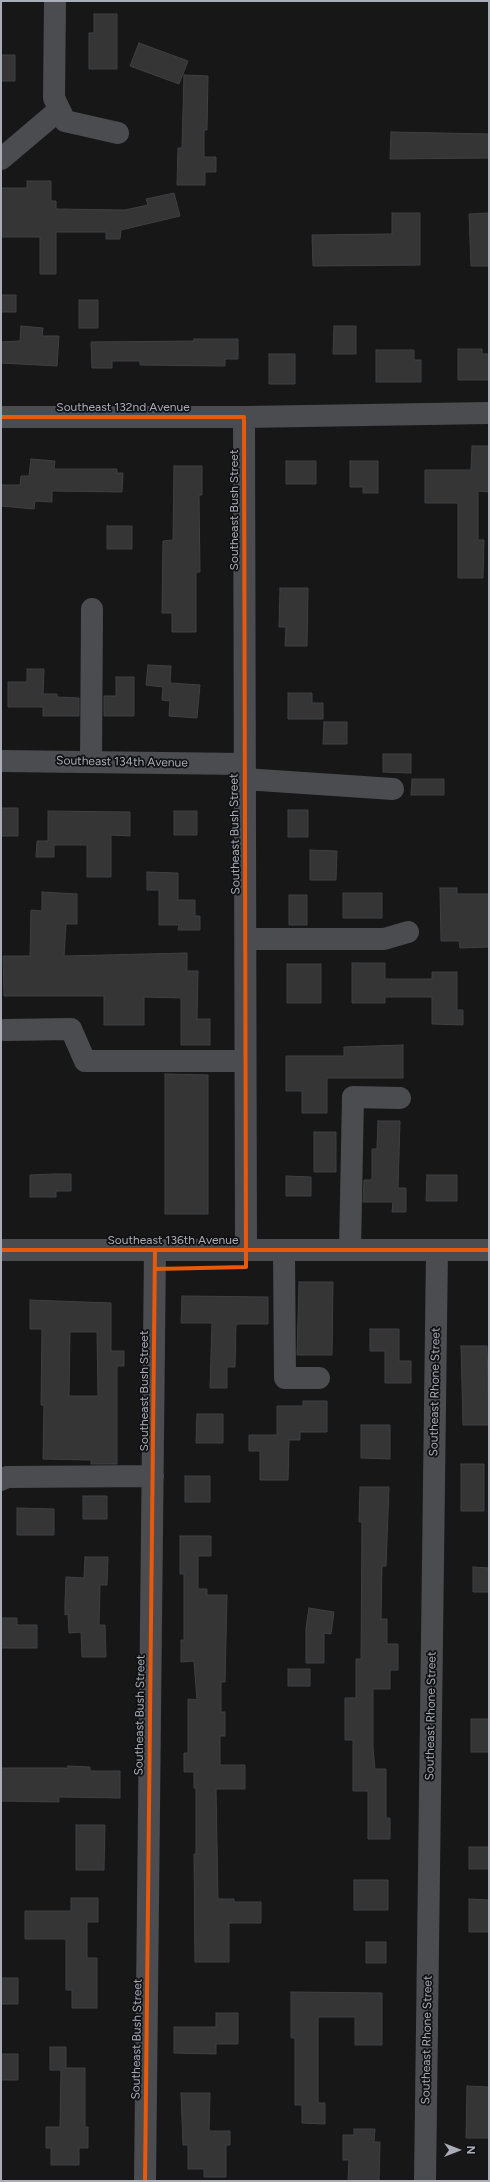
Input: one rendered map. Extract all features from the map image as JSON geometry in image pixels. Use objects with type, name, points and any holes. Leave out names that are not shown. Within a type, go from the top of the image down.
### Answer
[{"type":"street","points":[[55,1],[54,98],[65,121],[118,133]]},
{"type":"street","points":[[1,159],[60,110]]},
{"type":"street","name":"Southeast 132nd Avenue","points":[[1,417],[244,417],[489,413]]},
{"type":"street","name":"Southeast Bush Street","points":[[244,417],[246,1250]]},
{"type":"street","points":[[91,762],[92,609]]},
{"type":"street","name":"Southeast 134th Avenue","points":[[1,761],[91,762],[244,772],[393,789]]},
{"type":"street","points":[[246,939],[384,939],[408,932]]},
{"type":"street","points":[[5,1030],[71,1029],[84,1061],[245,1061]]},
{"type":"street","points":[[350,1250],[353,1097],[400,1098]]},
{"type":"street","name":"Southeast 136th Avenue","points":[[1,1250],[489,1250]]},
{"type":"street","name":"Southeast Bush Street","points":[[145,2181],[155,1250]]},
{"type":"street","points":[[284,1250],[285,1378],[319,1378]]},
{"type":"street","name":"Southeast Rhone Street","points":[[425,2181],[437,1250]]},
{"type":"street","points":[[1,1480],[7,1477],[153,1476]]},
{"type":"building","points":[[94,14],[117,14],[117,69],[89,69],[89,33],[94,33]]},
{"type":"building","points":[[139,43],[188,61],[179,84],[130,66]]},
{"type":"building","points":[[1,55],[15,55],[15,81],[1,81]]},
{"type":"building","points":[[184,75],[208,76],[207,130],[204,130],[204,157],[216,157],[216,172],[205,172],[205,185],[177,185],[178,148],[182,148]]},
{"type":"building","points":[[391,132],[489,134],[489,158],[390,159]]},
{"type":"building","points":[[27,181],[51,181],[51,201],[56,201],[56,209],[125,210],[148,205],[146,199],[174,193],[180,216],[121,230],[120,239],[106,239],[106,232],[56,232],[56,274],[40,274],[40,237],[1,237],[1,188],[27,188]]},
{"type":"building","points":[[392,213],[420,213],[420,265],[313,266],[312,235],[392,234]]},
{"type":"building","points":[[489,213],[489,266],[471,266],[469,214]]},
{"type":"building","points":[[1,295],[16,295],[16,312],[1,312]]},
{"type":"building","points":[[79,300],[98,300],[98,328],[79,328]]},
{"type":"building","points":[[21,326],[43,328],[42,336],[59,336],[57,366],[1,363],[1,342],[20,341]]},
{"type":"building","points":[[334,326],[356,326],[356,354],[333,354]]},
{"type":"building","points":[[194,339],[238,339],[238,359],[225,359],[225,366],[140,365],[140,361],[112,361],[112,368],[92,368],[91,342],[194,341]]},
{"type":"building","points":[[458,349],[482,349],[482,354],[489,354],[489,380],[458,380]]},
{"type":"building","points":[[376,350],[414,350],[414,360],[421,360],[421,382],[376,382]]},
{"type":"building","points":[[269,354],[295,354],[295,384],[269,384]]},
{"type":"building","points":[[472,446],[489,446],[489,492],[478,491],[478,540],[484,540],[483,578],[458,578],[458,503],[425,503],[425,470],[471,470]]},
{"type":"building","points":[[31,459],[55,461],[54,469],[117,469],[117,473],[123,473],[122,492],[52,491],[52,502],[35,501],[34,509],[1,506],[1,485],[20,485],[21,476],[29,476]]},
{"type":"building","points":[[286,461],[316,461],[316,484],[286,484]]},
{"type":"building","points":[[350,461],[378,461],[378,493],[363,493],[363,487],[350,487]]},
{"type":"building","points":[[174,466],[202,466],[202,495],[199,495],[200,572],[196,572],[196,632],[172,632],[172,613],[162,613],[163,541],[173,540]]},
{"type":"building","points":[[107,526],[132,526],[132,549],[107,549]]},
{"type":"building","points":[[280,588],[308,588],[307,646],[285,646],[286,627],[279,627]]},
{"type":"building","points":[[148,665],[171,666],[170,683],[200,685],[197,718],[169,716],[170,701],[162,700],[163,687],[146,685]]},
{"type":"building","points":[[27,669],[44,669],[43,694],[57,694],[57,697],[79,698],[79,716],[43,716],[43,707],[8,707],[8,682],[27,682]]},
{"type":"building","points":[[116,677],[134,677],[134,716],[104,716],[104,696],[116,696]]},
{"type":"building","points":[[288,693],[312,693],[312,703],[323,703],[323,719],[288,719]]},
{"type":"building","points":[[324,722],[347,722],[347,744],[323,744]]},
{"type":"building","points":[[383,754],[411,754],[411,773],[383,772]]},
{"type":"building","points":[[412,779],[444,779],[444,795],[411,795]]},
{"type":"building","points":[[1,808],[18,808],[18,836],[1,836]]},
{"type":"building","points":[[288,810],[308,810],[308,837],[288,837]]},
{"type":"building","points":[[48,811],[130,812],[130,836],[111,835],[111,877],[87,877],[87,845],[54,845],[54,857],[36,857],[37,841],[48,841]]},
{"type":"building","points":[[174,811],[197,811],[197,835],[174,835]]},
{"type":"building","points":[[310,850],[337,851],[336,880],[310,880]]},
{"type":"building","points":[[147,872],[178,873],[178,900],[195,900],[195,916],[200,916],[200,930],[178,930],[179,925],[159,925],[159,890],[147,890]]},
{"type":"building","points":[[440,888],[457,888],[457,894],[489,894],[489,947],[460,948],[459,941],[441,941]]},
{"type":"building","points":[[42,892],[77,894],[77,924],[66,924],[64,956],[187,953],[187,971],[198,971],[197,1019],[210,1019],[210,1045],[181,1045],[181,998],[144,997],[144,1025],[104,1025],[104,996],[4,996],[3,956],[30,956],[31,910],[42,911]]},
{"type":"building","points":[[343,893],[382,893],[382,918],[343,918]]},
{"type":"building","points":[[289,895],[307,895],[307,925],[289,925]]},
{"type":"building","points":[[352,963],[385,963],[385,979],[432,979],[432,972],[457,972],[457,1010],[463,1010],[463,1025],[432,1024],[432,997],[385,997],[385,1003],[352,1003]]},
{"type":"building","points":[[287,964],[321,964],[321,1003],[287,1003]]},
{"type":"building","points":[[403,1045],[403,1078],[327,1078],[327,1113],[302,1113],[302,1091],[286,1091],[286,1056],[344,1056],[344,1047]]},
{"type":"building","points":[[165,1074],[208,1075],[208,1214],[165,1214]]},
{"type":"building","points":[[378,1121],[400,1121],[398,1188],[406,1188],[406,1212],[392,1212],[393,1202],[363,1202],[364,1180],[372,1180],[372,1149],[377,1149]]},
{"type":"building","points":[[314,1132],[336,1132],[336,1172],[314,1172]]},
{"type":"building","points":[[71,1174],[71,1191],[56,1191],[56,1197],[30,1197],[30,1175]]},
{"type":"building","points":[[427,1175],[457,1175],[457,1201],[426,1201]]},
{"type":"building","points":[[286,1176],[311,1177],[311,1196],[286,1196]]},
{"type":"building","points":[[299,1282],[333,1282],[332,1355],[297,1355]]},
{"type":"building","points":[[182,1296],[268,1297],[268,1324],[236,1324],[235,1367],[227,1367],[227,1388],[210,1388],[212,1323],[181,1323]]},
{"type":"building","points":[[30,1300],[111,1303],[111,1351],[124,1351],[124,1366],[117,1366],[117,1464],[91,1464],[91,1460],[43,1459],[44,1405],[41,1405],[42,1329],[30,1329]],"holes":[[[70,1332],[97,1332],[98,1396],[69,1396]]]},
{"type":"building","points":[[370,1329],[399,1329],[399,1361],[411,1361],[411,1383],[385,1383],[385,1351],[370,1351]]},
{"type":"building","points":[[461,1346],[487,1346],[489,1425],[463,1425]]},
{"type":"building","points":[[303,1401],[327,1401],[327,1432],[300,1432],[300,1440],[289,1440],[288,1480],[260,1480],[260,1451],[249,1451],[249,1435],[277,1435],[277,1406],[303,1406]]},
{"type":"building","points":[[197,1414],[223,1414],[223,1443],[196,1443]]},
{"type":"building","points":[[361,1425],[390,1425],[390,1459],[361,1458]]},
{"type":"building","points":[[461,1464],[484,1464],[484,1511],[461,1511]]},
{"type":"building","points":[[185,1476],[210,1476],[210,1502],[185,1502]]},
{"type":"building","points":[[360,1487],[389,1487],[386,1566],[382,1566],[381,1619],[387,1619],[387,1644],[398,1644],[398,1670],[390,1670],[390,1689],[373,1689],[373,1748],[375,1769],[386,1769],[386,1818],[390,1818],[390,1839],[368,1839],[368,1791],[353,1791],[353,1740],[345,1740],[345,1698],[356,1698],[356,1659],[361,1659],[362,1522],[359,1522]]},
{"type":"building","points":[[83,1496],[107,1496],[107,1519],[83,1519]]},
{"type":"building","points":[[17,1508],[54,1509],[54,1535],[17,1535]]},
{"type":"building","points":[[180,1536],[211,1536],[211,1556],[198,1556],[198,1589],[207,1589],[207,1595],[227,1595],[225,1682],[221,1682],[221,1712],[225,1712],[225,1736],[220,1736],[220,1765],[245,1765],[245,1789],[216,1789],[218,1899],[234,1899],[234,1902],[261,1902],[261,1923],[229,1923],[229,1962],[195,1962],[194,1854],[196,1854],[196,1788],[194,1788],[194,1772],[184,1772],[184,1753],[188,1753],[188,1699],[197,1700],[194,1661],[181,1662],[181,1640],[184,1640],[184,1574],[180,1574]]},
{"type":"building","points":[[85,1557],[108,1557],[107,1585],[100,1585],[99,1625],[105,1625],[106,1657],[82,1657],[81,1632],[69,1633],[68,1614],[65,1615],[66,1577],[84,1578]]},
{"type":"building","points":[[473,1567],[489,1568],[489,1592],[473,1592]]},
{"type":"building","points":[[309,1608],[334,1612],[331,1634],[324,1633],[324,1663],[306,1663],[306,1628]]},
{"type":"building","points":[[1,1618],[17,1618],[17,1625],[37,1625],[37,1648],[1,1648]]},
{"type":"building","points":[[288,1669],[310,1669],[310,1686],[288,1686]]},
{"type":"building","points":[[471,1719],[489,1719],[489,1752],[471,1752]]},
{"type":"building","points":[[68,1766],[90,1767],[90,1771],[120,1771],[120,1798],[59,1797],[59,1802],[1,1801],[1,1768],[68,1768]]},
{"type":"building","points":[[76,1825],[105,1825],[104,1870],[76,1870]]},
{"type":"building","points":[[469,1847],[489,1847],[489,1869],[469,1869]]},
{"type":"building","points":[[354,1880],[388,1880],[388,1910],[354,1910]]},
{"type":"building","points":[[71,1898],[98,1898],[98,1922],[87,1922],[87,1958],[97,1958],[97,2008],[72,2008],[72,1990],[66,1990],[66,1939],[25,1939],[25,1911],[71,1911]]},
{"type":"building","points":[[469,1899],[489,1900],[489,1932],[469,1932]]},
{"type":"building","points":[[366,1942],[386,1942],[386,1963],[366,1963]]},
{"type":"building","points":[[1,1978],[18,1978],[18,2004],[1,2004]]},
{"type":"building","points":[[291,1992],[382,1993],[382,2045],[355,2045],[355,2017],[318,2017],[318,2103],[325,2103],[325,2124],[302,2123],[302,2105],[295,2105],[295,2038],[291,2038]]},
{"type":"building","points":[[216,2013],[238,2013],[238,2044],[216,2044],[216,2054],[174,2053],[174,2027],[216,2027]]},
{"type":"building","points":[[50,2047],[66,2047],[66,2068],[85,2068],[85,2127],[88,2127],[88,2148],[79,2148],[79,2165],[51,2165],[51,2148],[46,2148],[46,2127],[60,2127],[61,2070],[50,2070]]},
{"type":"building","points":[[1,2054],[18,2054],[18,2080],[1,2080]]},
{"type":"building","points":[[467,2086],[489,2087],[489,2138],[466,2138]]},
{"type":"building","points":[[181,2093],[210,2093],[209,2131],[230,2131],[230,2145],[226,2145],[226,2177],[204,2177],[204,2169],[188,2169],[188,2145],[183,2145]]},
{"type":"building","points":[[354,2129],[375,2129],[374,2142],[380,2142],[379,2181],[348,2181],[349,2160],[343,2160],[343,2135],[354,2135]]},
{"type":"cycle path","points":[[1,417],[244,417],[246,1267],[155,1269]]},
{"type":"cycle path","points":[[1,1250],[489,1250]]},
{"type":"cycle path","points":[[145,2181],[155,1250]]}]
